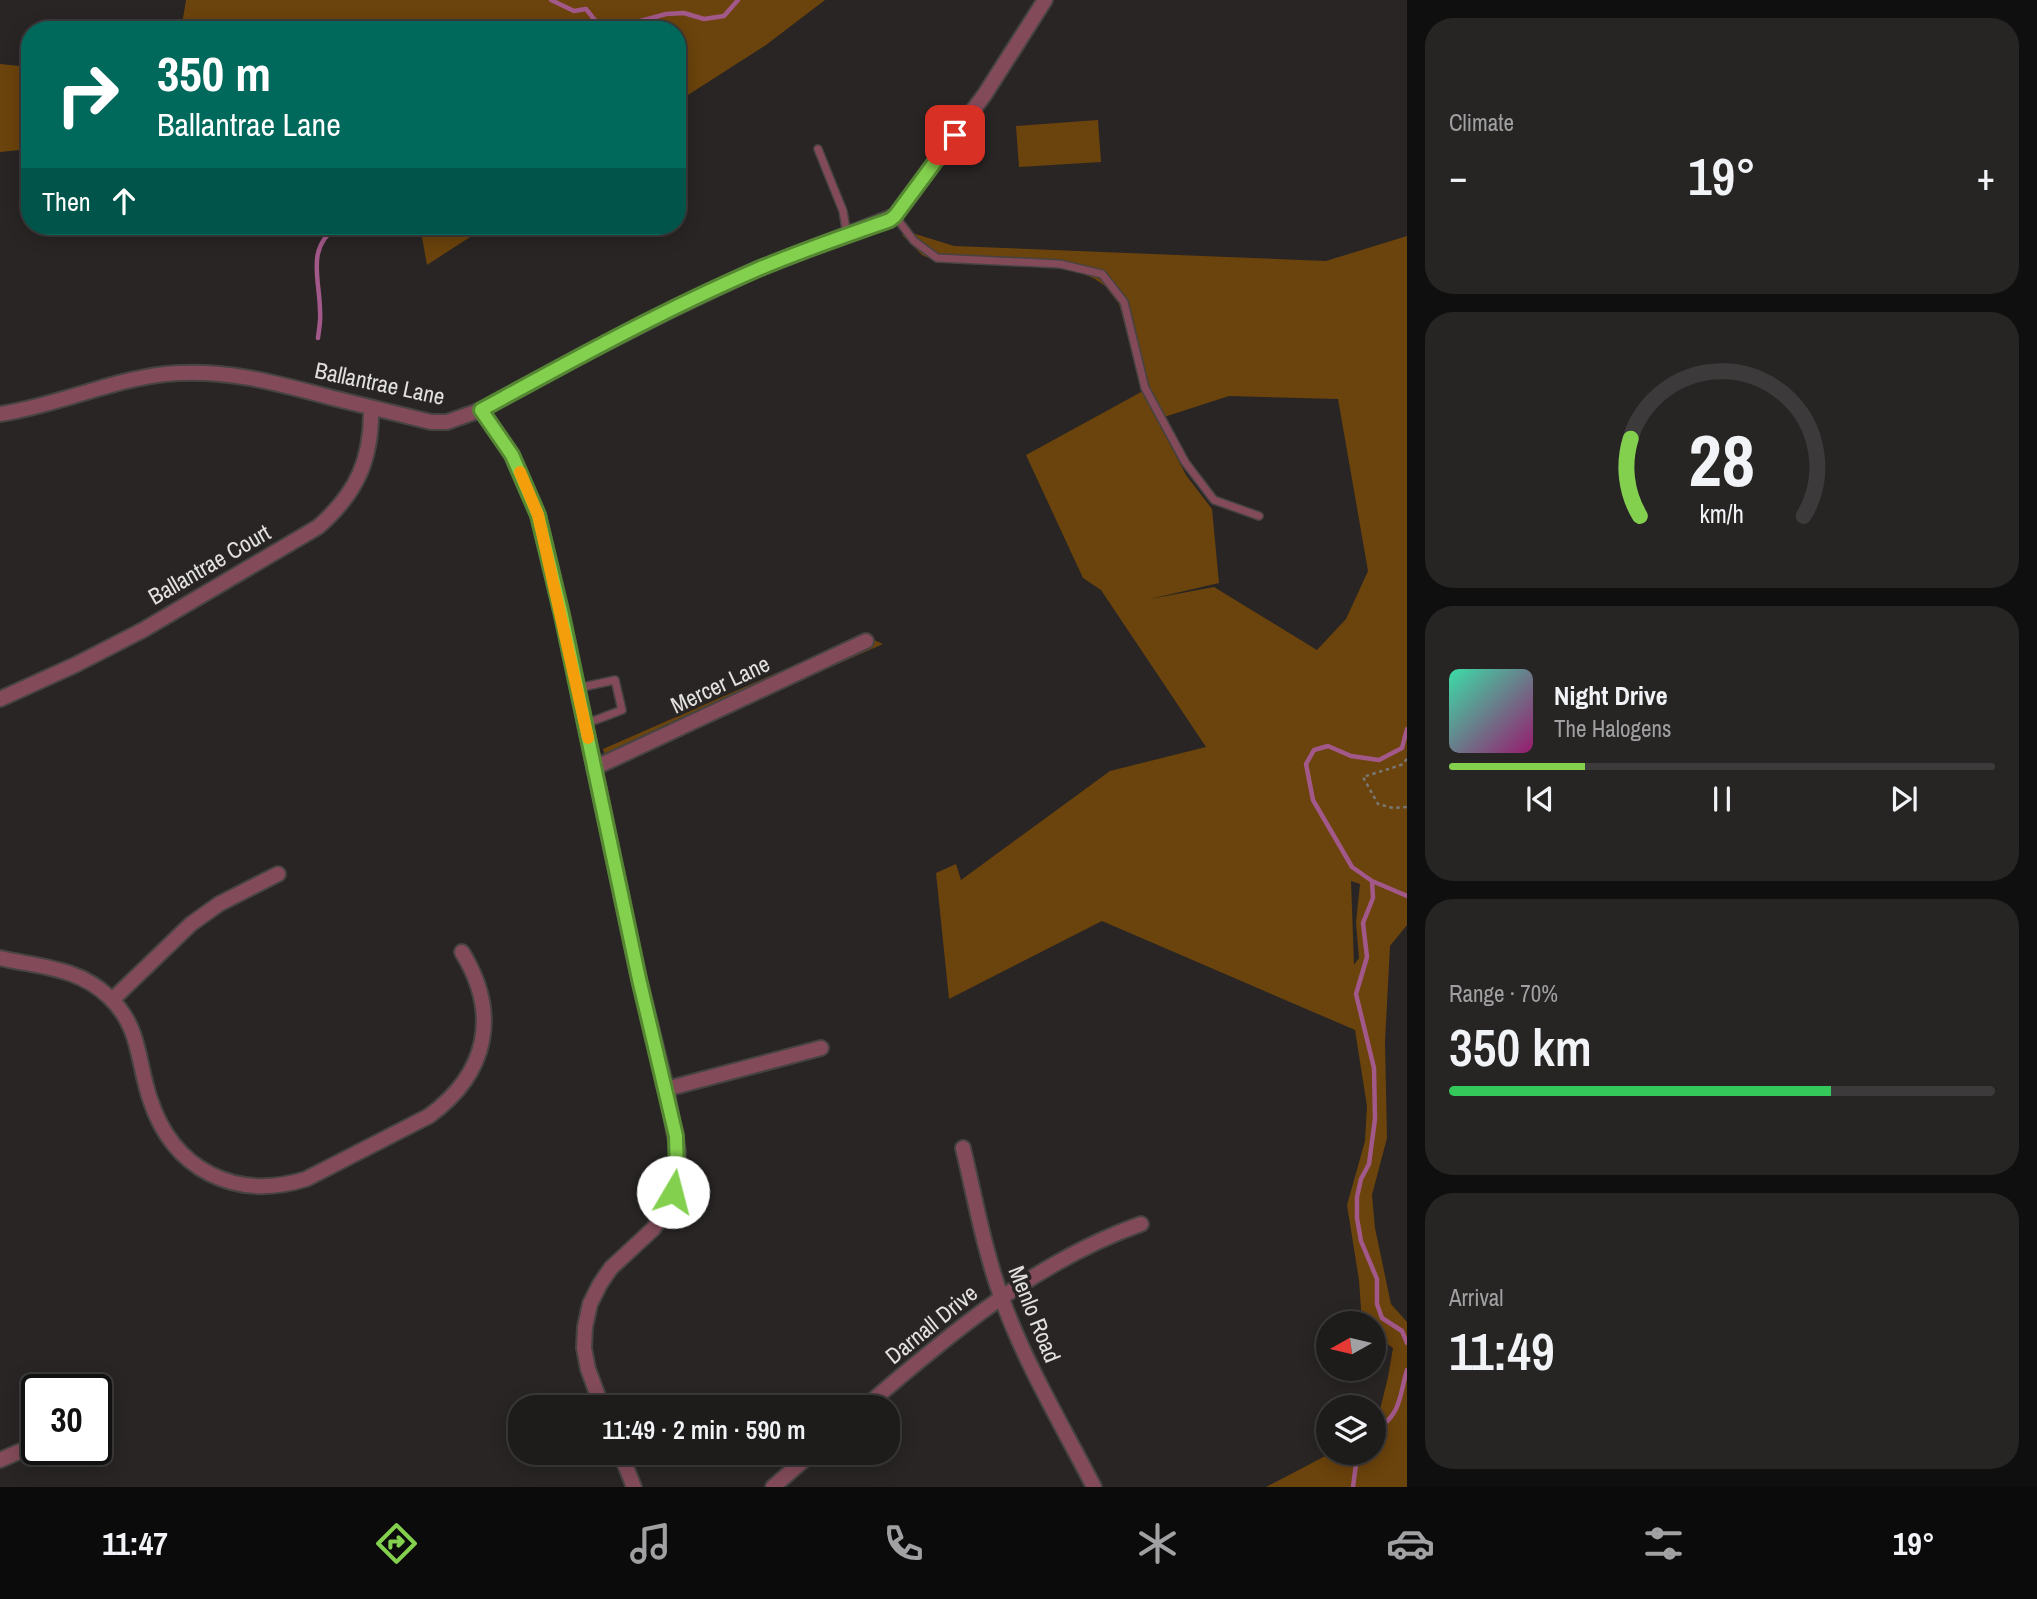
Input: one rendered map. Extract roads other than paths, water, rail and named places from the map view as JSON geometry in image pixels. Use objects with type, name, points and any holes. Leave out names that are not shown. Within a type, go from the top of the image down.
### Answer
[{"type":"street","points":[[895,216],[985,94],[1045,0]]},
{"type":"street","name":"Ballantrae Lane","points":[[0,414],[163,374],[194,372],[227,373],[261,379],[431,422],[447,422],[481,410],[677,307],[765,267],[895,216]]},
{"type":"street","name":"Ballantrae Court","points":[[0,699],[75,665],[142,630],[318,527],[335,512],[361,473],[368,452],[371,408]]},
{"type":"street","points":[[481,410],[512,455],[538,515],[678,1152],[677,1174],[665,1212],[653,1229],[611,1268],[590,1304],[584,1348],[598,1395]]},
{"type":"street","name":"Mercer Lane","points":[[594,768],[866,641]]},
{"type":"street","points":[[112,1000],[191,924],[219,904],[269,876],[278,874]]},
{"type":"street","points":[[0,958],[54,967],[75,974],[112,1000],[131,1027],[139,1047],[149,1096],[167,1137],[202,1170],[220,1179],[242,1185],[265,1187],[306,1179],[429,1116],[460,1089],[472,1071],[484,1033],[481,991],[474,970],[462,952]]},
{"type":"street","points":[[666,1089],[821,1048]]},
{"type":"street","name":"Menlo Road","points":[[963,1147],[985,1244],[1001,1296],[1037,1380],[1094,1487]]},
{"type":"street","name":"Darnall Drive","points":[[880,1395],[1001,1296],[1091,1245],[1141,1224]]},
{"type":"street","points":[[0,1460],[21,1451]]},
{"type":"street","points":[[625,1465],[634,1487]]},
{"type":"street","points":[[773,1487],[798,1465]]},
{"type":"lane","points":[[818,149],[843,211],[844,236]]},
{"type":"lane","points":[[895,216],[914,241],[937,258],[1060,264],[1102,274],[1124,302],[1145,388],[1185,462],[1214,500],[1259,516]]},
{"type":"lane","points":[[577,688],[615,680],[622,710],[585,724]]},
{"type":"waterway","points":[[551,0],[574,11],[586,9],[596,21]]},
{"type":"waterway","points":[[641,21],[666,14],[684,13],[704,19],[724,16],[738,0]]},
{"type":"waterway","points":[[318,338],[318,254],[328,235]]},
{"type":"waterway","points":[[1407,729],[1402,748],[1379,760],[1351,756],[1328,746],[1314,750],[1306,764],[1313,800],[1352,867],[1372,881],[1407,896]]},
{"type":"waterway","points":[[1372,881],[1373,898],[1363,923],[1367,957],[1356,994],[1374,1068],[1375,1119],[1369,1164],[1361,1179],[1357,1197],[1357,1218],[1361,1241],[1377,1279],[1377,1304],[1382,1318],[1402,1331],[1407,1343]]},
{"type":"waterway","points":[[1386,1423],[1400,1398],[1407,1370]]},
{"type":"waterway","points":[[1353,1487],[1356,1465]]}]
